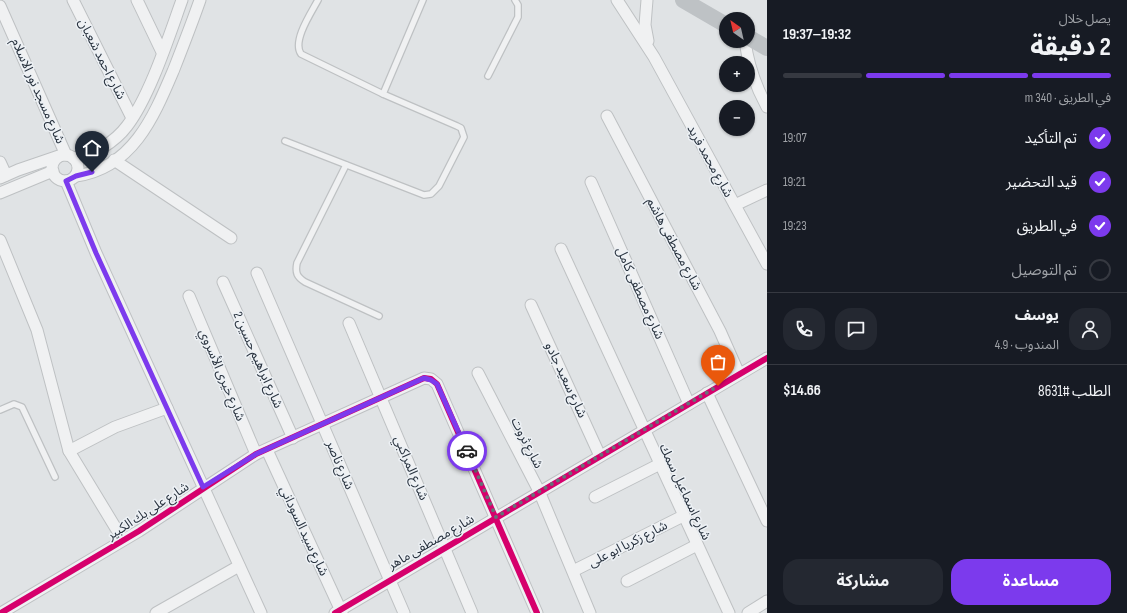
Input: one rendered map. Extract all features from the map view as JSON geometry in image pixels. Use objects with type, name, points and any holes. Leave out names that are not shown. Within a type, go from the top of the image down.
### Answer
[{"type":"main road","points":[[682,0],[719,20]]},
{"type":"main road","points":[[755,41],[767,48]]},
{"type":"street","name":"شارع احمد شعبان","points":[[72,0],[132,118]]},
{"type":"street","points":[[137,0],[162,52]]},
{"type":"street","points":[[0,162],[3,176],[66,156],[91,154],[115,138],[132,118],[148,87],[182,0]]},
{"type":"street","points":[[66,156],[54,163],[53,171],[57,178],[71,178],[99,170],[130,147],[143,132],[154,115],[200,0]]},
{"type":"street","name":"شارع محمد فريد","points":[[617,0],[654,57],[767,264]]},
{"type":"street","name":"شارع محمد فريد","points":[[647,0],[645,25],[654,57]]},
{"type":"street","name":"شارع مسجد نور الاسلام","points":[[0,6],[66,156]]},
{"type":"street","points":[[746,48],[747,60],[755,84],[767,107]]},
{"type":"street","name":"شارع مصطفى هاشم","points":[[607,116],[720,331],[739,374]]},
{"type":"street","points":[[66,156],[78,166],[71,178],[96,253],[261,613]]},
{"type":"street","points":[[114,160],[230,238]]},
{"type":"street","points":[[0,193],[41,174],[53,171]]},
{"type":"street","name":"شارع مصطفى كامل","points":[[591,182],[689,404]]},
{"type":"street","points":[[735,205],[767,190]]},
{"type":"street","points":[[0,240],[38,330],[69,451],[124,540]]},
{"type":"street","name":"شارع اسماعيل سمك","points":[[561,249],[729,613]]},
{"type":"street","name":"شارع ناصر","points":[[257,273],[404,613]]},
{"type":"street","name":"شارع ابراهيم حسين 2","points":[[223,282],[292,438]]},
{"type":"street","name":"شارع خيرى الأسروي","points":[[189,296],[261,452]]},
{"type":"street","name":"شارع سعيد جادو","points":[[531,305],[600,456]]},
{"type":"street","name":"شارع المراكبي","points":[[349,323],[472,613]]},
{"type":"street","name":"شارع مصطفى ماهر","points":[[339,612],[389,580],[767,358]]},
{"type":"street","name":"شارع ثروت","points":[[478,373],[539,491],[590,613]]},
{"type":"street","name":"شارع على بك الكبير","points":[[1,613],[124,540],[203,487],[261,452],[424,378],[437,384],[496,517]]},
{"type":"street","points":[[707,393],[767,521]]},
{"type":"street","points":[[69,451],[115,427],[167,408]]},
{"type":"street","name":"شارع سيد السوداني","points":[[261,452],[339,612]]},
{"type":"street","points":[[595,497],[660,464]]},
{"type":"street","name":"شارع زكريا ابو على","points":[[573,571],[683,516]]},
{"type":"street","points":[[496,517],[537,613]]},
{"type":"street","points":[[627,581],[697,545]]},
{"type":"street","points":[[156,613],[240,566]]},
{"type":"street","points":[[748,613],[767,601]]},
{"type":"lane","points":[[285,141],[424,195],[431,194],[439,186],[464,137],[461,128],[383,94],[306,56],[298,50],[298,40],[318,0]]},
{"type":"lane","points":[[383,94],[423,0]]},
{"type":"lane","points":[[488,76],[518,17],[518,5],[514,0]]},
{"type":"lane","points":[[346,165],[297,263],[295,270],[299,278],[305,282],[379,316]]},
{"type":"lane","points":[[0,410],[14,404],[22,407],[55,477]]},
{"type":"cycle path","points":[[335,613],[767,358]]},
{"type":"cycle path","points":[[1,613],[139,531],[256,454],[424,378],[431,379],[437,384],[537,613]]},
{"type":"way so far","points":[[467,451],[496,517],[718,386]]},
{"type":"route","points":[[92,172],[76,176],[66,181],[96,253],[203,487],[256,454],[424,378],[437,384],[467,451]]}]
